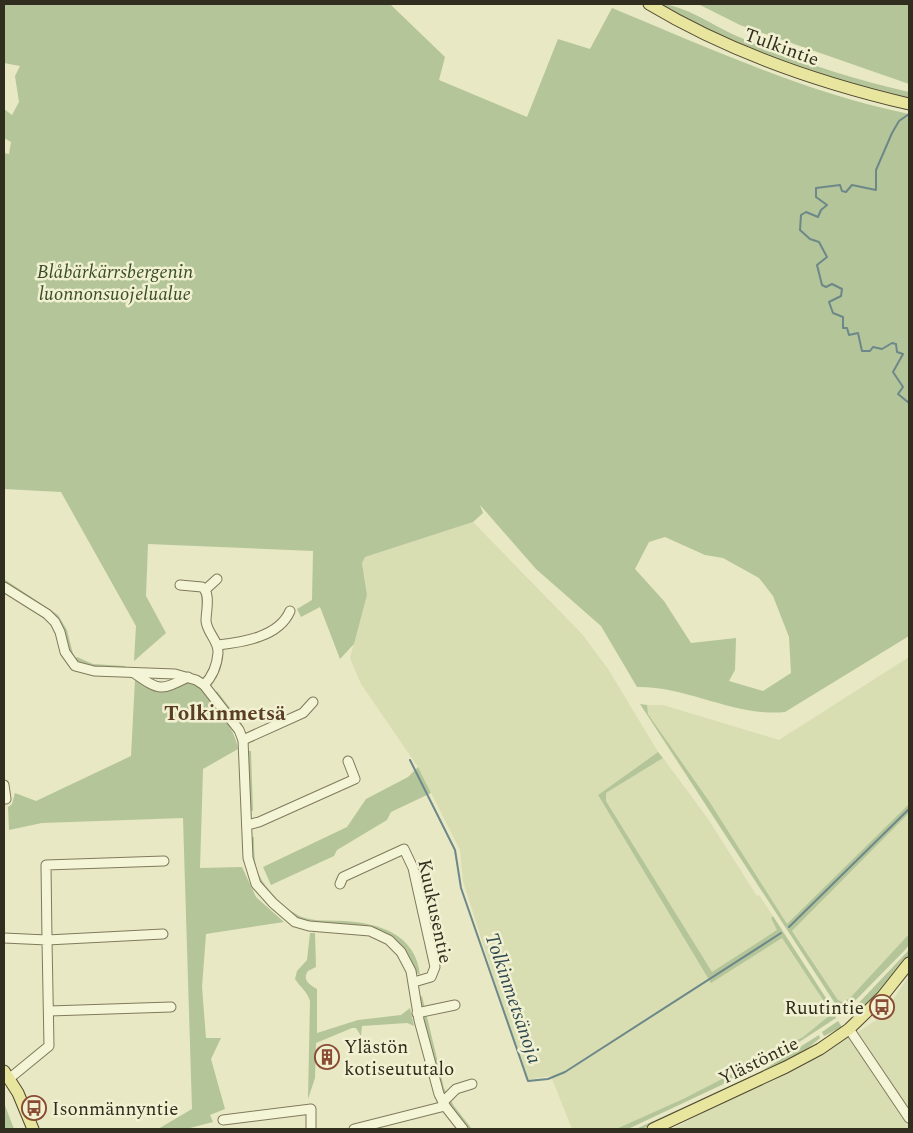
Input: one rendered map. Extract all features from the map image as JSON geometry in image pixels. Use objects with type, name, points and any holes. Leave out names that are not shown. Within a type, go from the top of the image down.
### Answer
[{"type":"main road","name":"Tulkintie","points":[[649,4],[735,48],[813,77],[909,104]]},
{"type":"main road","name":"Ylästöntie","points":[[653,1129],[786,1067],[849,1029],[882,997],[909,963]]},
{"type":"main road","points":[[7,1075],[33,1129]]},
{"type":"street","points":[[205,590],[218,579]]},
{"type":"street","points":[[180,585],[196,585],[205,590]]},
{"type":"street","points":[[4,587],[47,614],[55,622],[60,632],[65,652],[75,666],[94,671],[134,674],[161,673],[188,677],[204,685],[239,730],[244,740],[248,858],[253,877],[262,892],[294,922],[309,926],[356,929],[381,935],[402,952],[414,982],[418,1012],[435,1082],[444,1104],[464,1129]]},
{"type":"street","points":[[204,685],[214,668],[218,645],[206,623],[205,590]]},
{"type":"street","points":[[218,645],[245,642],[258,637],[286,620],[290,611]]},
{"type":"street","points":[[134,674],[161,688],[170,687],[188,677]]},
{"type":"street","points":[[244,740],[303,713],[312,702]]},
{"type":"street","points":[[247,826],[355,780],[348,761]]},
{"type":"street","points":[[4,785],[6,799]]},
{"type":"street","name":"Kuukusentie","points":[[340,884],[343,877],[351,871],[404,849],[412,868],[435,967],[431,977],[414,982]]},
{"type":"street","points":[[7,1075],[49,1046],[46,865],[164,861]]},
{"type":"street","points":[[4,938],[47,940],[163,934]]},
{"type":"street","points":[[418,1012],[455,1005]]},
{"type":"street","points":[[49,1011],[171,1007]]},
{"type":"street","points":[[849,1029],[909,1118]]},
{"type":"street","points":[[354,1129],[444,1104],[456,1089],[472,1084]]},
{"type":"street","points":[[222,1120],[239,1120],[259,1114],[311,1109],[311,1129]]},
{"type":"green space","name":"Blåbärkärrsbergenin luonnonsuojelualue","points":[[4,4],[390,4],[445,57],[439,80],[527,117],[558,39],[590,49],[612,8],[721,54],[795,82],[871,105],[909,114],[909,636],[785,712],[748,710],[674,691],[637,687],[601,626],[536,569],[480,505],[483,513],[473,522],[365,557],[362,563],[367,595],[354,644],[340,659],[320,607],[301,617],[297,609],[312,600],[313,551],[148,544],[146,596],[166,633],[134,661],[136,626],[61,492],[4,489],[4,153],[9,154],[11,142],[4,138],[4,109],[12,115],[19,102],[15,76],[20,66],[4,63]],"holes":[[[665,537],[705,555],[723,558],[759,578],[773,596],[789,637],[791,673],[763,691],[729,681],[735,670],[736,638],[691,643],[664,601],[635,569],[649,542]]]},
{"type":"green space","points":[[659,4],[679,8],[739,37],[802,61],[844,75],[909,92],[909,99],[844,81],[781,59],[719,34]]},
{"type":"green space","points":[[698,4],[909,4],[909,84],[740,25]]},
{"type":"green space","points":[[473,522],[582,634],[608,669],[658,752],[598,795],[711,982],[782,938],[829,1009],[829,1017],[803,1037],[683,1099],[616,1129],[572,1129],[551,1076],[526,1080],[463,881],[460,850],[418,767],[361,684],[350,658],[367,595],[362,563],[365,557]]},
{"type":"green space","points":[[4,579],[58,615],[67,630],[73,654],[71,656],[47,610],[4,582]]},
{"type":"green space","points":[[77,657],[93,664],[125,666],[127,669],[86,666],[74,659]]},
{"type":"green space","points":[[909,657],[909,804],[787,925],[709,801],[648,714],[647,705],[663,705],[779,740]]},
{"type":"green space","name":"Tolkinmetsä","points":[[135,679],[150,687],[161,687],[185,682],[197,686],[213,701],[227,722],[233,732],[238,749],[203,769],[200,868],[242,867],[256,897],[284,922],[206,934],[202,987],[206,1038],[221,1038],[211,1059],[225,1109],[210,1115],[213,1122],[186,1129],[158,1129],[192,1109],[183,818],[42,823],[9,830],[8,807],[12,804],[15,793],[36,801],[131,756]]},
{"type":"green space","points":[[217,691],[242,724],[239,724],[215,693]]},
{"type":"green space","points":[[640,704],[647,705],[648,714],[709,801],[787,924],[909,804],[909,813],[792,931],[838,1000],[842,1002],[850,998],[909,934],[909,945],[845,1011],[838,1008]]},
{"type":"green space","points":[[248,751],[251,751],[253,811],[250,810]]},
{"type":"green space","points":[[658,752],[663,758],[606,793],[606,801],[712,972],[777,930],[771,918],[773,916],[835,1012],[836,1018],[764,1065],[628,1129],[616,1129],[683,1099],[803,1037],[829,1016],[829,1009],[782,938],[711,983],[598,795]]},
{"type":"green space","points":[[663,758],[708,819],[757,896],[759,895],[773,916],[771,918],[778,930],[712,973],[606,801],[606,793]]},
{"type":"green space","points":[[418,767],[431,793],[391,812],[387,820],[337,850],[334,856],[271,885],[263,867],[347,827],[366,799],[408,777]]},
{"type":"green space","points":[[909,813],[909,934],[850,998],[842,1002],[838,1000],[792,931]]},
{"type":"green space","points":[[251,837],[254,837],[256,867],[263,882],[288,909],[307,919],[357,922],[383,928],[404,941],[412,950],[420,975],[412,967],[398,943],[376,929],[358,925],[313,923],[288,912],[265,890],[256,875],[252,861]]},
{"type":"green space","points":[[310,933],[315,933],[316,967],[308,971],[306,979],[317,989],[317,1033],[358,1020],[401,1015],[410,1008],[414,1026],[407,1023],[362,1026],[361,1036],[356,1028],[352,1028],[316,1043],[315,1078],[308,1099],[310,1001],[295,979],[297,971],[307,960]]},
{"type":"green space","points":[[909,950],[909,956],[871,1002],[853,1009]]},
{"type":"green space","points":[[909,976],[909,1108],[858,1032],[881,1017]]},
{"type":"green space","points":[[422,996],[444,1088],[454,1106],[472,1129],[468,1129],[444,1096],[421,1015],[419,998]]},
{"type":"green space","points":[[838,1021],[842,1027],[824,1036],[822,1032]]},
{"type":"green space","points":[[819,1035],[820,1038],[799,1056],[642,1129],[636,1129],[760,1072]]},
{"type":"green space","points":[[850,1036],[909,1125],[909,1129],[672,1129]]},
{"type":"green space","points":[[4,1103],[14,1129],[4,1129]]},
{"type":"waterway","points":[[909,114],[899,121],[892,133],[876,170],[876,190],[852,185],[846,192],[842,191],[840,185],[816,188],[816,197],[827,205],[821,210],[818,217],[806,212],[801,215],[800,230],[810,239],[819,242],[827,257],[817,265],[822,285],[826,287],[832,284],[842,289],[841,296],[829,302],[833,313],[843,317],[843,328],[847,328],[849,335],[858,333],[862,351],[870,351],[873,347],[882,349],[892,343],[896,344],[897,352],[903,354],[893,372],[903,387],[898,394],[909,403]]},
{"type":"waterway","name":"Tolkinmetsänoja","points":[[410,760],[455,850],[461,888],[528,1081],[548,1079],[565,1072],[781,933]]},
{"type":"waterway","name":"Tolkinmetsänoja","points":[[789,927],[909,809]]},
{"type":"place","name":"Ruutintie","points":[[882,1007]]},
{"type":"place","name":"Ylästön kotiseututalo","points":[[327,1057]]},
{"type":"place","name":"Isonmännyntie","points":[[34,1108]]},
{"type":"district","name":"Tolkinmetsä","points":[[225,713]]}]
